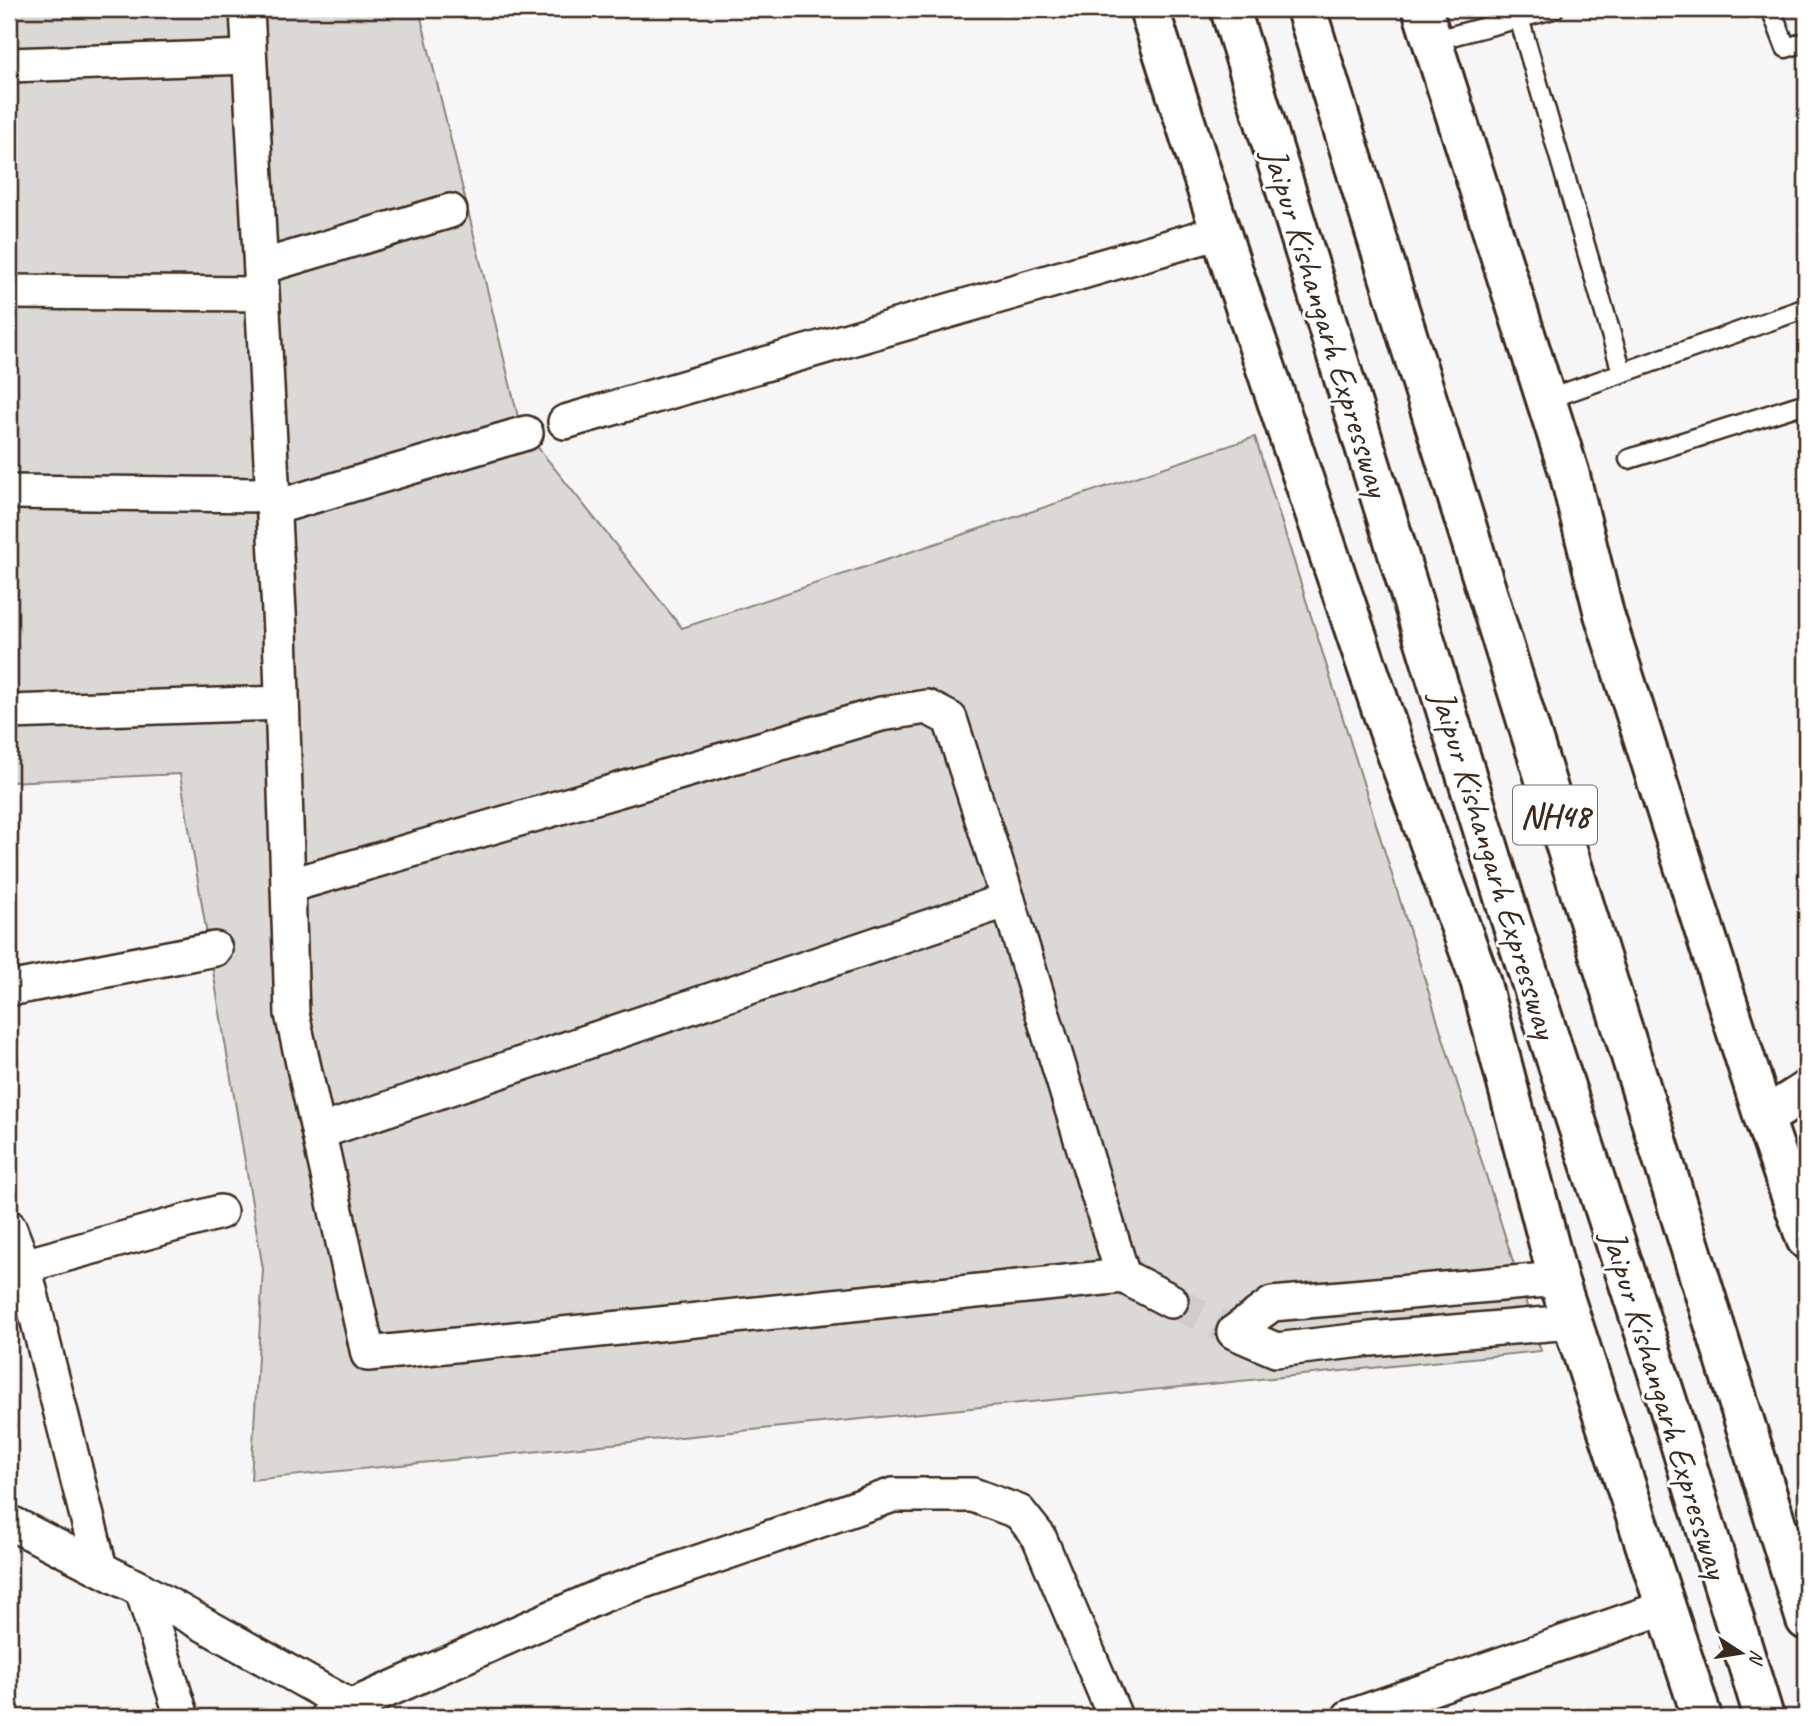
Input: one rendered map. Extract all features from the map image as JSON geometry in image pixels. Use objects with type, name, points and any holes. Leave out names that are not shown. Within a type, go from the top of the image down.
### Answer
[{"type":"main road","points":[[1149,9],[1220,232],[1393,743],[1480,980],[1558,1279],[1702,1717]]},
{"type":"main road","name":"Jaipur Kishangarh Expressway","points":[[1230,9],[1510,917],[1668,1404],[1763,1717]]},
{"type":"main road","name":"Jaipur Kishangarh Expressway","points":[[1306,9],[1806,1620]]},
{"type":"main road","points":[[1427,25],[1569,472],[1604,614],[1806,1239]]},
{"type":"main road","points":[[1765,1118],[1806,1091]]},
{"type":"street","points":[[247,9],[273,502],[292,1014],[368,1354],[1124,1276],[1171,1301]]},
{"type":"street","points":[[9,65],[249,57]]},
{"type":"street","points":[[9,292],[262,281],[450,212]]},
{"type":"street","points":[[565,422],[1220,232]]},
{"type":"street","points":[[9,492],[273,502],[526,433]]},
{"type":"street","points":[[9,712],[282,703]]},
{"type":"street","points":[[289,886],[881,714],[928,706],[950,719],[1124,1276]]},
{"type":"street","points":[[319,1132],[1008,900]]},
{"type":"street","points":[[9,989],[215,949]]},
{"type":"street","points":[[24,1266],[220,1212]]},
{"type":"street","points":[[9,1227],[24,1266],[100,1568]]},
{"type":"street","points":[[1558,1279],[1272,1304],[1234,1332],[1276,1350],[1571,1322]]},
{"type":"street","points":[[9,1522],[142,1590],[348,1713],[603,1595],[893,1495],[973,1495],[1019,1512],[1039,1537],[1115,1717]]},
{"type":"street","points":[[142,1590],[182,1717]]},
{"type":"street","points":[[1349,1717],[1666,1607]]},
{"type":"lane","points":[[1427,25],[1519,18],[1554,9]]},
{"type":"lane","points":[[1771,9],[1786,48],[1806,41]]},
{"type":"lane","points":[[1519,18],[1622,372]]},
{"type":"lane","points":[[1545,400],[1806,308]]},
{"type":"lane","points":[[1629,459],[1806,403]]},
{"type":"shaded area","points":[[9,9],[419,9],[520,425],[682,628],[1255,437],[1541,1351],[251,1480],[263,1269],[180,774],[9,782]]},
{"type":"tunnel","points":[[1171,1301],[1234,1332]]}]
